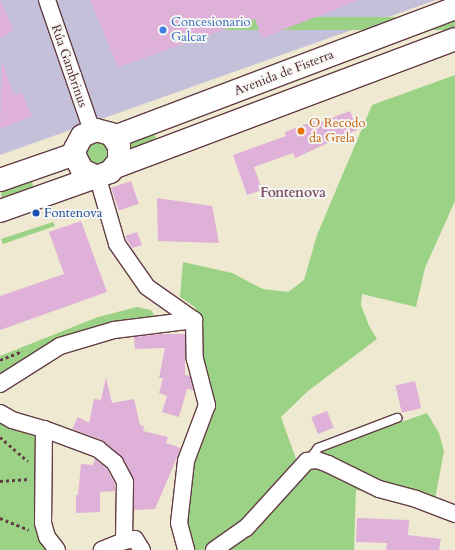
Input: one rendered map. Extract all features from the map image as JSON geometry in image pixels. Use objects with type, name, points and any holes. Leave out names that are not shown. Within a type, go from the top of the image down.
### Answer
[{"type":"main road","name":"Avenida de Fisterra","points":[[114,137],[455,8]]},
{"type":"main road","points":[[0,211],[455,39]]},
{"type":"main road","points":[[92,131],[104,131],[114,137],[120,153],[103,173],[82,170],[75,154],[77,142],[82,136],[92,131]]},
{"type":"main road","points":[[0,180],[75,154]]},
{"type":"street","name":"Rúa Gambrinus","points":[[47,0],[92,131]]},
{"type":"street","points":[[103,173],[117,244],[147,287],[194,320]]},
{"type":"street","points":[[0,384],[60,346],[114,330],[194,320]]},
{"type":"street","points":[[186,550],[179,523],[186,461],[207,405],[195,359],[194,320]]},
{"type":"street","points":[[0,413],[12,420],[44,428],[98,449],[115,463],[125,482],[124,541]]},
{"type":"street","points":[[44,428],[43,522],[47,537],[57,550]]},
{"type":"street","points":[[214,550],[246,528],[307,461],[316,460],[328,464],[379,489],[416,499],[455,514]]},
{"type":"street","points":[[102,550],[124,541],[135,539],[142,550]]},
{"type":"lane","points":[[307,461],[318,448],[397,418]]},
{"type":"path","points":[[0,437],[44,475]]},
{"type":"path","points":[[0,481],[24,481],[44,475]]},
{"type":"path","points":[[0,518],[47,537]]},
{"type":"shaded area","points":[[0,0],[436,0],[0,155]]},
{"type":"green space","points":[[146,17],[455,17],[455,30],[146,30]]},
{"type":"green space","points":[[455,75],[455,201],[425,268],[416,307],[362,294],[361,305],[369,326],[377,339],[308,391],[281,417],[296,459],[427,413],[439,433],[444,451],[435,499],[455,505],[455,519],[385,496],[356,490],[354,550],[190,550],[185,510],[192,464],[210,411],[202,362],[203,334],[195,307],[180,297],[183,262],[232,273],[263,289],[288,292],[304,280],[317,235],[372,105]]},
{"type":"green space","points":[[154,133],[158,144],[128,155],[124,144]]},
{"type":"green space","points":[[105,138],[112,161],[93,168],[82,147]]},
{"type":"green space","points":[[31,178],[34,189],[2,197],[0,186]]},
{"type":"green space","points":[[53,222],[55,226],[3,244],[1,239]]},
{"type":"green space","points":[[137,307],[151,310],[156,319],[105,329],[0,379],[0,356],[98,317]]},
{"type":"green space","points":[[0,419],[35,431],[39,440],[50,550],[0,550]]},
{"type":"building","points":[[0,0],[14,30],[0,38]]},
{"type":"building","name":"Concesionario Galcar","points":[[90,0],[357,1],[262,38],[255,19],[118,67]]},
{"type":"building","points":[[2,61],[14,95],[22,92],[32,116],[0,129]]},
{"type":"building","points":[[350,111],[357,130],[295,158],[293,153],[254,167],[262,190],[247,195],[233,155],[286,136],[285,132],[314,121],[315,124]]},
{"type":"building","points":[[131,181],[139,204],[119,211],[111,188]]},
{"type":"building","points":[[157,198],[212,206],[219,243],[158,241]]},
{"type":"building","points":[[81,221],[107,292],[0,330],[0,296],[64,274],[49,232]]},
{"type":"building","points":[[137,232],[142,245],[132,248],[125,236]]},
{"type":"building","points":[[161,334],[185,334],[185,375],[190,376],[193,390],[187,389],[179,417],[162,412],[167,396],[159,393],[163,378],[159,378],[165,348],[135,349],[134,337]]},
{"type":"building","points":[[106,377],[112,403],[134,399],[140,425],[144,426],[143,431],[168,437],[166,443],[181,448],[155,509],[134,510],[134,482],[123,458],[102,440],[72,429],[78,417],[89,423],[94,399],[101,400]]},
{"type":"building","points":[[415,381],[421,408],[402,413],[396,385]]},
{"type":"building","points":[[327,411],[334,428],[318,434],[311,417]]},
{"type":"building","points":[[95,459],[107,469],[115,484],[115,491],[100,492],[100,512],[76,513],[76,495],[78,495],[81,464],[93,465]]},
{"type":"building","points":[[357,518],[409,520],[408,535],[441,539],[439,550],[386,550],[387,543],[356,542]]},
{"type":"place","name":"Concesionario Galcar","points":[[163,30]]},
{"type":"place","name":"O Recodo da Grela","points":[[301,131]]},
{"type":"place","name":"Fontenova","points":[[36,213]]},
{"type":"district","name":"Fontenova","points":[[293,193]]}]
